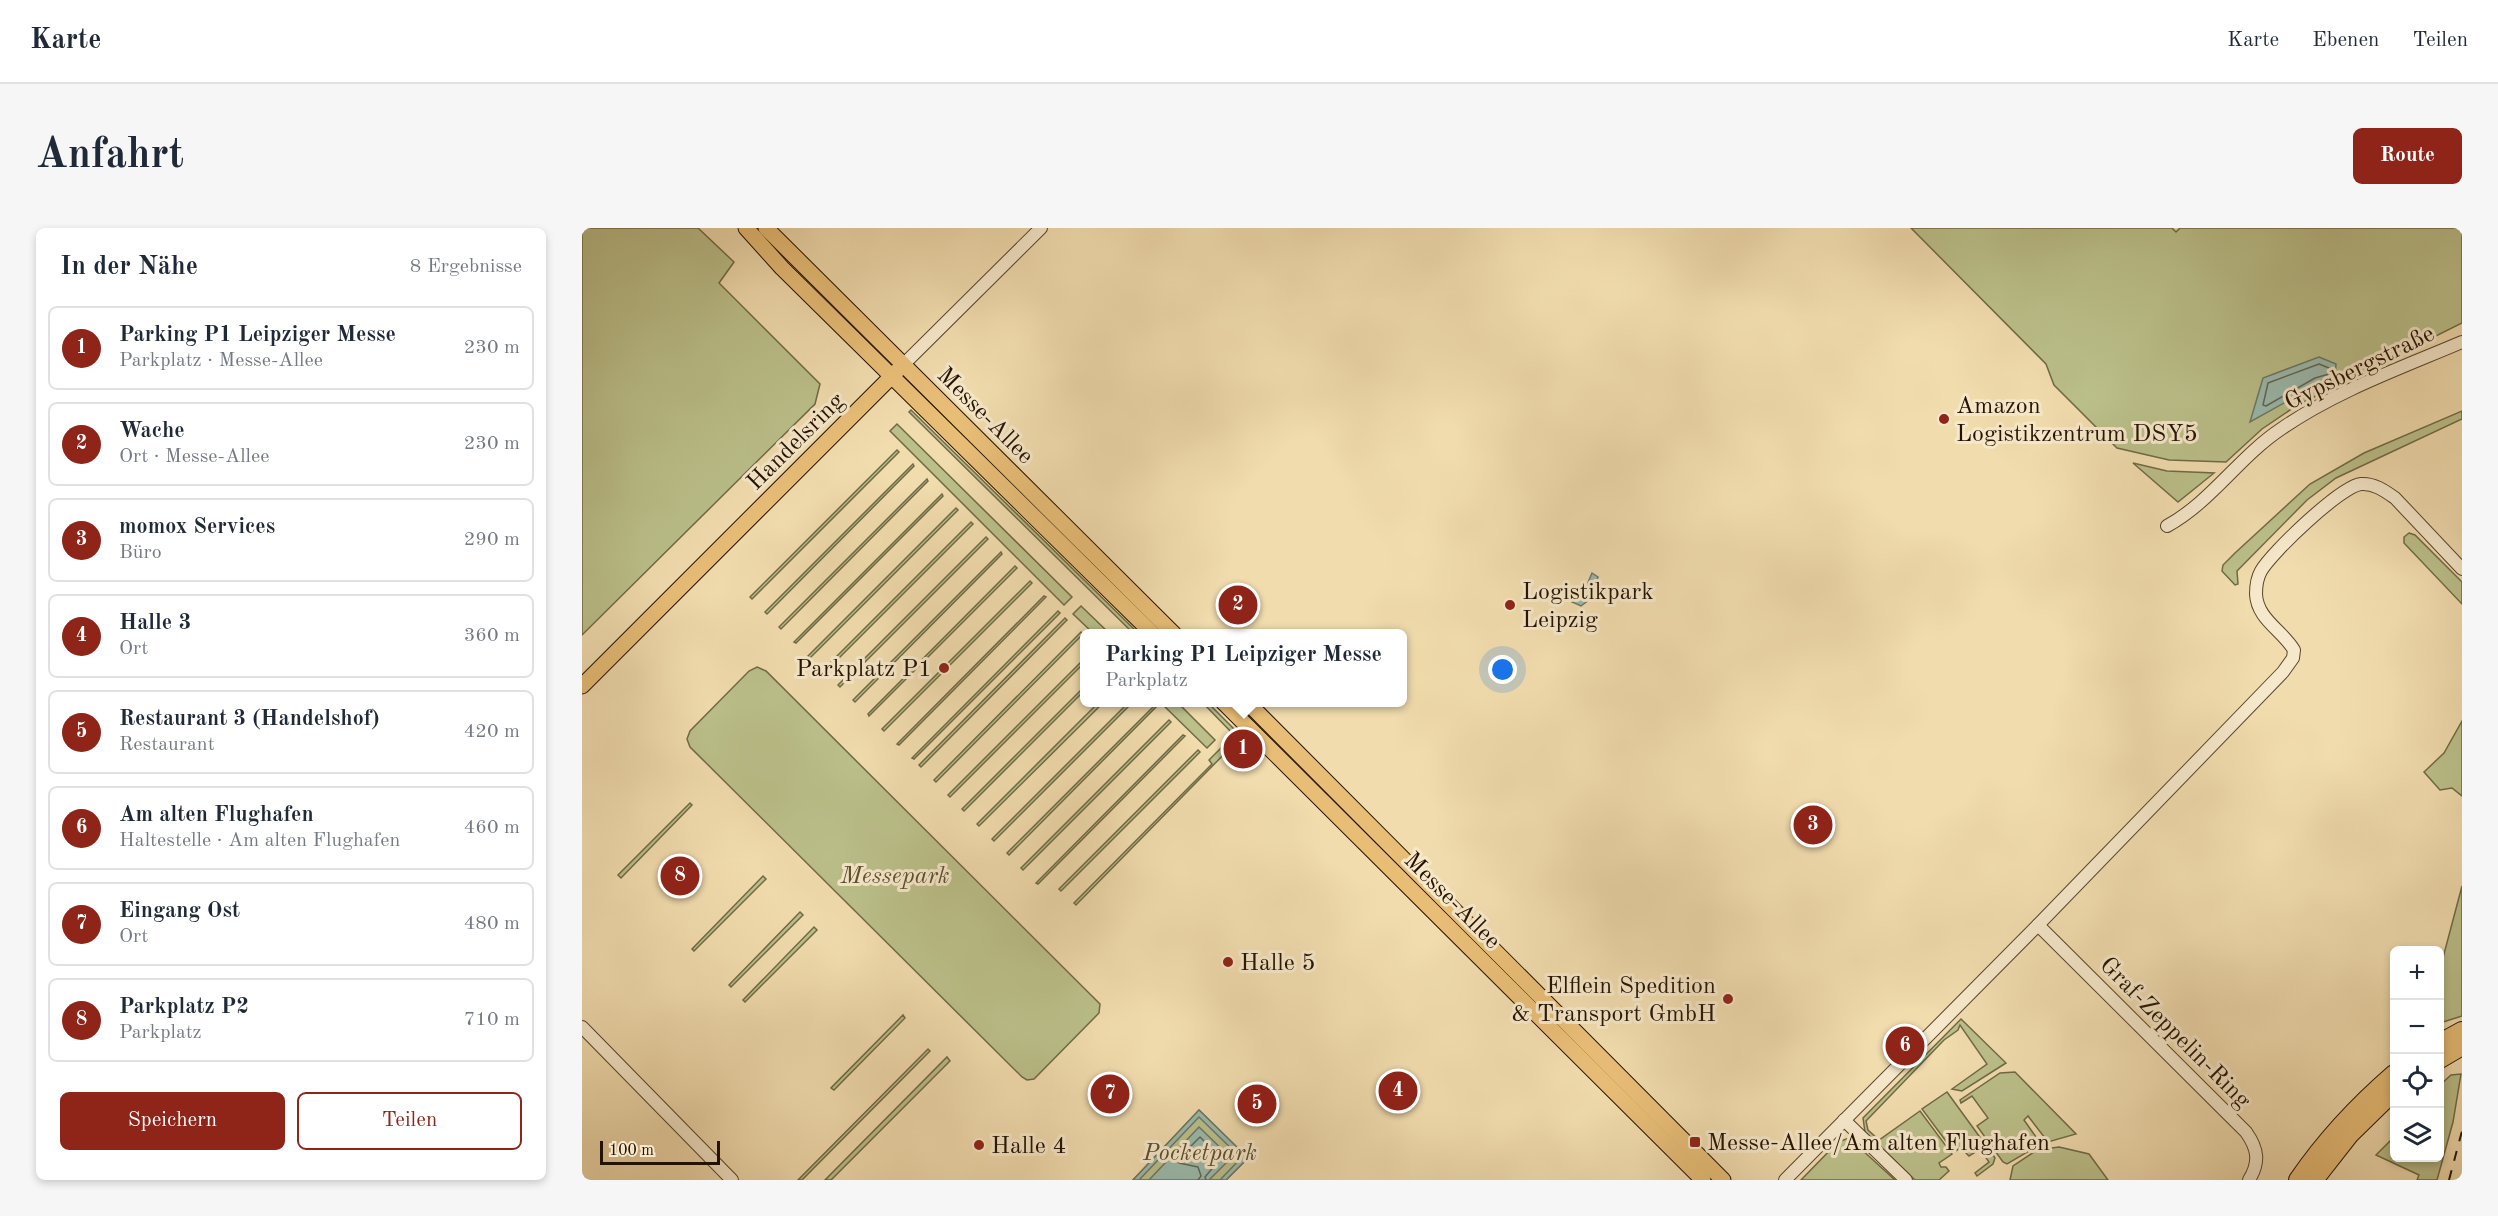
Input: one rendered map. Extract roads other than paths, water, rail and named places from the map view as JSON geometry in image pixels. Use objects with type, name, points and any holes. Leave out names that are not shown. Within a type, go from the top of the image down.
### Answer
[{"type":"highway","points":[[2444,1040],[2462,1031]]},
{"type":"highway","points":[[2444,1056],[2462,1046]]},
{"type":"highway","points":[[2298,1180],[2321,1147],[2359,1105],[2390,1078]]},
{"type":"highway","points":[[2314,1180],[2350,1134],[2390,1095]]},
{"type":"main road","name":"Messe-Allee","points":[[746,228],[892,377],[1149,629]]},
{"type":"main road","name":"Messe-Allee","points":[[766,228],[1170,629]]},
{"type":"main road","name":"Handelsring","points":[[582,686],[903,365]]},
{"type":"main road","name":"Messe-Allee","points":[[1228,707],[1703,1180]]},
{"type":"main road","name":"Messe-Allee","points":[[1252,707],[1723,1180]]},
{"type":"street","name":"Handelsring","points":[[903,365],[1041,228]]},
{"type":"street","name":"Gypsbergstraße","points":[[2167,526],[2195,508],[2259,446],[2320,404],[2462,342]]},
{"type":"street","points":[[1785,1180],[2272,685],[2293,658],[2295,650],[2262,613],[2257,603],[2257,581],[2270,559],[2330,501],[2353,486],[2363,484],[2382,489],[2408,512],[2462,569]]},
{"type":"street","name":"Graf-Zeppelin-Ring","points":[[2038,925],[2246,1132],[2257,1153],[2257,1163],[2249,1180]]},
{"type":"street","points":[[582,1027],[732,1180]]},
{"type":"street","points":[[608,1071],[617,1062]]},
{"type":"street","points":[[1844,1120],[1906,1180]]},
{"type":"water","points":[[2319,357],[2336,364],[2335,378],[2318,384],[2250,422],[2263,378]]},
{"type":"water","points":[[1592,573],[1598,577],[1595,586],[1603,596],[1602,600],[1593,597],[1581,606],[1572,602],[1575,597],[1583,594]]},
{"type":"water","points":[[1199,1110],[1248,1158],[1226,1180],[1220,1180],[1241,1158],[1199,1117],[1139,1180],[1133,1180]]},
{"type":"water","points":[[1199,1127],[1231,1158],[1209,1180],[1149,1180]]},
{"type":"railway","points":[[2449,1180],[2462,1131]]},
{"type":"place","name":"Amazon Logistikzentrum DSY5","points":[[1944,419]]},
{"type":"place","name":"Wache","points":[[1238,605]]},
{"type":"place","name":"Logistikpark Leipzig","points":[[1510,605]]},
{"type":"place","name":"Parkplatz P1","points":[[944,668]]},
{"type":"place","name":"Parking P1 Leipziger Messe","points":[[1243,749]]},
{"type":"place","name":"momox Services","points":[[1813,825]]},
{"type":"place","name":"Parkplatz P2","points":[[680,876]]},
{"type":"place","name":"Halle 5","points":[[1228,962]]},
{"type":"place","name":"Elflein Spedition & Transport GmbH","points":[[1728,999]]},
{"type":"place","name":"Am alten Flughafen","points":[[1905,1046]]},
{"type":"place","name":"Halle 3","points":[[1398,1091]]},
{"type":"place","name":"Eingang Ost","points":[[1110,1094]]},
{"type":"place","name":"Restaurant 3 (Handelshof)","points":[[1257,1104]]},
{"type":"place","name":"Messe-Allee/Am alten Flughafen","points":[[1695,1142]]},
{"type":"place","name":"Halle 4","points":[[979,1145]]},
{"type":"park label","name":"Messepark","points":[[895,875]]},
{"type":"park label","name":"Pocketpark","points":[[1200,1152]]}]
